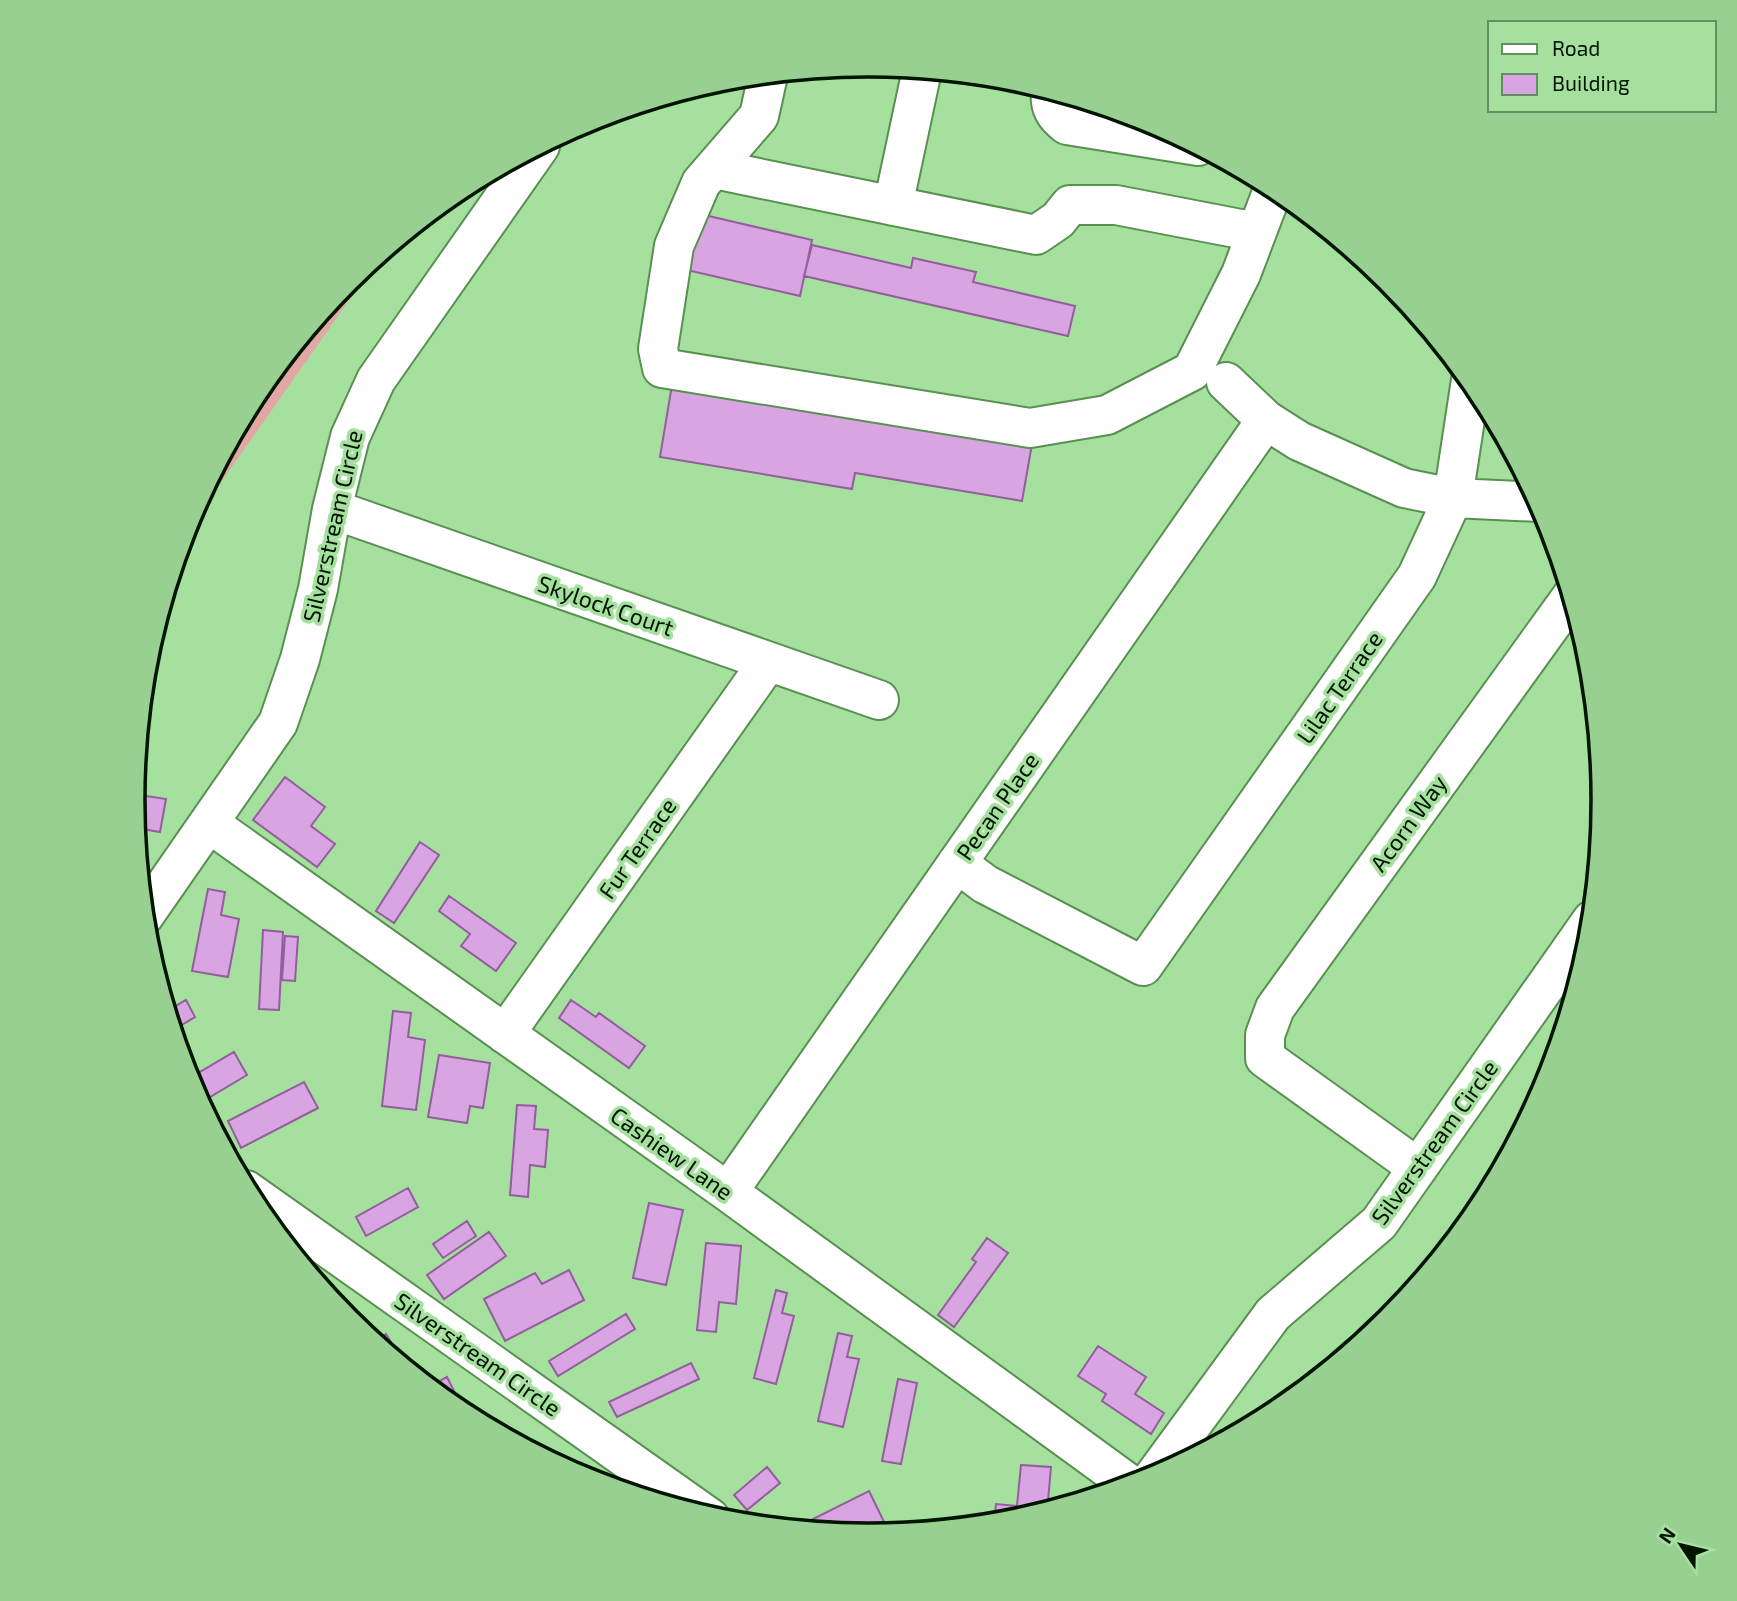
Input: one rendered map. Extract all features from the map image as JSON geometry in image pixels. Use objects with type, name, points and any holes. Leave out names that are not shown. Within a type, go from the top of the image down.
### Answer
[{"type":"lane","points":[[893,206],[920,79]]},
{"type":"lane","points":[[766,84],[759,116],[701,183],[674,246],[658,349],[662,368],[1030,428],[1107,415],[1192,370],[1241,274],[1269,199]]},
{"type":"lane","points":[[1050,101],[1056,117],[1067,125],[1163,140]]},
{"type":"lane","name":"Silverstream Circle","points":[[153,904],[278,723],[300,659],[318,589],[332,509],[350,437],[376,380],[528,163]]},
{"type":"lane","points":[[714,169],[1036,235],[1058,220],[1070,205],[1116,205],[1256,232]]},
{"type":"lane","points":[[1226,382],[1266,420],[1299,441],[1363,472],[1404,488],[1453,498],[1526,501]]},
{"type":"lane","name":"Lilac Terrace","points":[[957,863],[985,884],[1143,966],[1417,576],[1453,498],[1468,397]]},
{"type":"lane","name":"Pecan Place","points":[[728,1192],[1266,420]]},
{"type":"lane","name":"Skylock Court","points":[[332,509],[879,700]]},
{"type":"lane","name":"Acorn Way","points":[[1418,1168],[1265,1058],[1265,1035],[1275,1007],[1565,606]]},
{"type":"lane","name":"Fur Terrace","points":[[505,1034],[768,662]]},
{"type":"lane","name":"Cashiew Lane","points":[[210,824],[728,1192],[1121,1478]]},
{"type":"lane","name":"Silverstream Circle","points":[[1167,1459],[1273,1314],[1378,1223],[1578,939]]},
{"type":"lane","name":"Silverstream Circle","points":[[271,1208],[684,1500]]},
{"type":"shaded area","points":[[357,289],[216,489],[242,439],[267,399],[325,323]]},
{"type":"building","points":[[700,214],[812,240],[800,296],[687,270]]},
{"type":"building","points":[[812,245],[911,268],[913,258],[976,272],[973,282],[1075,306],[1068,336],[804,276]]},
{"type":"building","points":[[672,385],[1032,444],[1022,501],[855,473],[852,489],[660,457]]},
{"type":"building","points":[[285,777],[325,807],[311,826],[335,844],[317,867],[253,820]]},
{"type":"building","points":[[145,796],[166,799],[160,832],[146,830]]},
{"type":"building","points":[[420,842],[439,855],[394,923],[376,911]]},
{"type":"building","points":[[208,889],[225,892],[221,915],[239,919],[228,977],[192,971]]},
{"type":"building","points":[[449,896],[516,943],[496,971],[461,946],[470,934],[439,911]]},
{"type":"building","points":[[263,930],[283,932],[279,1010],[259,1009]]},
{"type":"building","points":[[285,936],[298,937],[295,981],[282,980]]},
{"type":"building","points":[[186,1000],[195,1017],[181,1025],[175,1006]]},
{"type":"building","points":[[571,1000],[596,1017],[599,1013],[645,1046],[629,1068],[559,1018]]},
{"type":"building","points":[[393,1011],[411,1013],[408,1037],[425,1040],[416,1110],[382,1106]]},
{"type":"building","points":[[234,1052],[247,1075],[209,1097],[198,1073]]},
{"type":"building","points":[[439,1055],[490,1063],[483,1108],[470,1106],[467,1123],[428,1117]]},
{"type":"building","points":[[304,1082],[318,1108],[241,1148],[228,1121]]},
{"type":"building","points":[[517,1105],[536,1106],[534,1129],[548,1130],[545,1167],[530,1165],[528,1197],[510,1195]]},
{"type":"building","points":[[408,1188],[418,1207],[366,1236],[356,1217]]},
{"type":"building","points":[[649,1203],[683,1210],[666,1285],[633,1278]]},
{"type":"building","points":[[467,1221],[476,1236],[443,1258],[433,1244]]},
{"type":"building","points":[[489,1232],[506,1256],[444,1299],[427,1275]]},
{"type":"building","points":[[987,1238],[1008,1253],[954,1327],[938,1315],[976,1262],[972,1259]]},
{"type":"building","points":[[706,1243],[741,1246],[736,1304],[719,1302],[716,1332],[697,1330]]},
{"type":"building","points":[[569,1270],[584,1300],[505,1341],[484,1299],[535,1273],[542,1284]]},
{"type":"building","points":[[776,1290],[787,1293],[782,1313],[794,1316],[776,1384],[754,1378]]},
{"type":"building","points":[[626,1314],[635,1329],[558,1376],[549,1361]]},
{"type":"building","points":[[838,1333],[852,1336],[847,1357],[859,1359],[843,1427],[818,1421]]},
{"type":"building","points":[[1098,1346],[1146,1377],[1135,1394],[1164,1413],[1151,1434],[1102,1401],[1106,1394],[1078,1376]]},
{"type":"building","points":[[691,1363],[699,1379],[617,1417],[609,1402]]},
{"type":"building","points":[[447,1377],[455,1394],[439,1382]]},
{"type":"building","points":[[898,1379],[917,1383],[901,1464],[882,1461]]},
{"type":"building","points":[[1021,1465],[1051,1467],[1048,1501],[995,1513],[996,1504],[1017,1506]]},
{"type":"building","points":[[767,1467],[780,1483],[747,1510],[734,1495]]},
{"type":"building","points":[[869,1491],[885,1523],[868,1524],[809,1521]]}]
